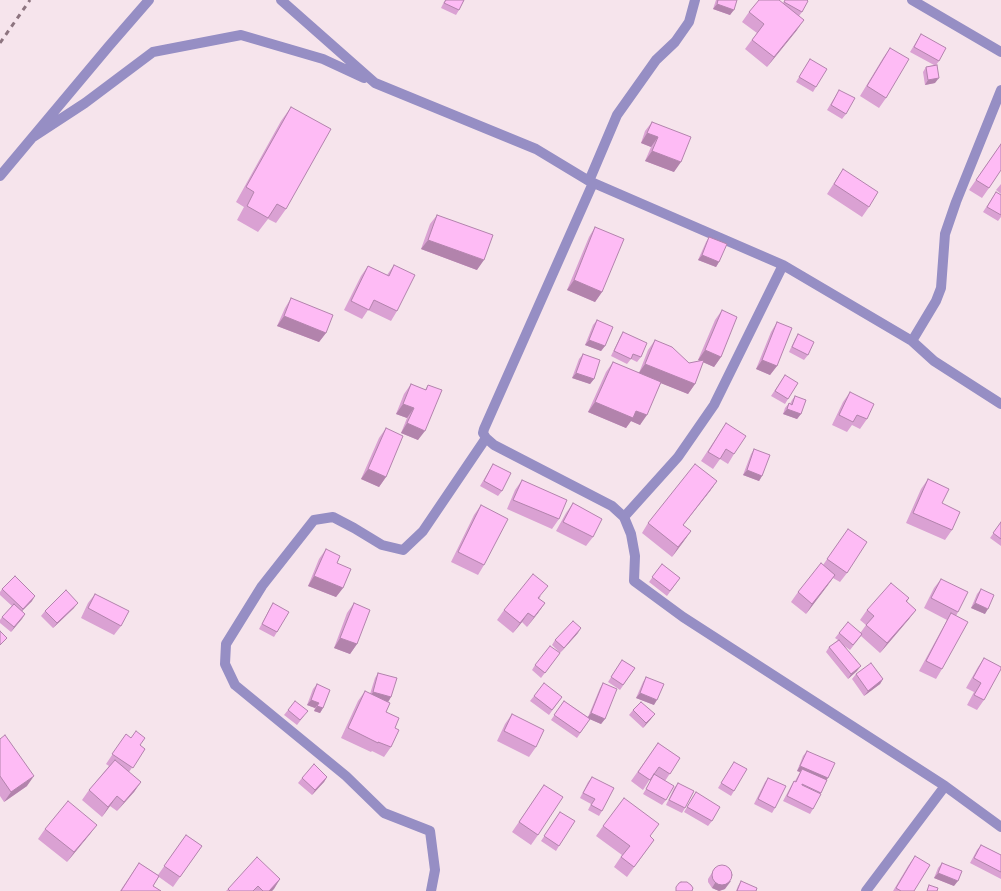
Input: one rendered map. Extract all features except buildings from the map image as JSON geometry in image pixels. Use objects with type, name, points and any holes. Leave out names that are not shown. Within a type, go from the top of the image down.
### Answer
[{"type":"street","points":[[0,176],[149,0]]},
{"type":"street","points":[[281,0],[375,82]]},
{"type":"street","points":[[695,0],[689,22],[675,42],[656,60],[617,115],[590,182],[592,183],[483,433],[494,445],[612,506],[624,517],[635,556],[634,581],[683,617],[945,786],[1001,827]]},
{"type":"street","points":[[912,0],[1001,52]]},
{"type":"street","points":[[33,137],[85,103],[152,52],[241,35],[323,59],[536,149],[590,182],[783,265],[912,341],[934,361],[1001,404]]},
{"type":"street","points":[[912,341],[942,288],[945,234],[956,202],[1001,90]]},
{"type":"street","points":[[624,517],[678,457],[714,405],[783,265]]},
{"type":"street","points":[[431,891],[435,870],[430,831],[384,812],[346,776],[234,685],[225,664],[226,644],[262,586],[314,520],[333,517],[382,545],[404,550],[423,531],[486,438]]},
{"type":"street","points":[[866,891],[945,786]]},
{"type":"railway","points":[[0,43],[30,0]]}]
